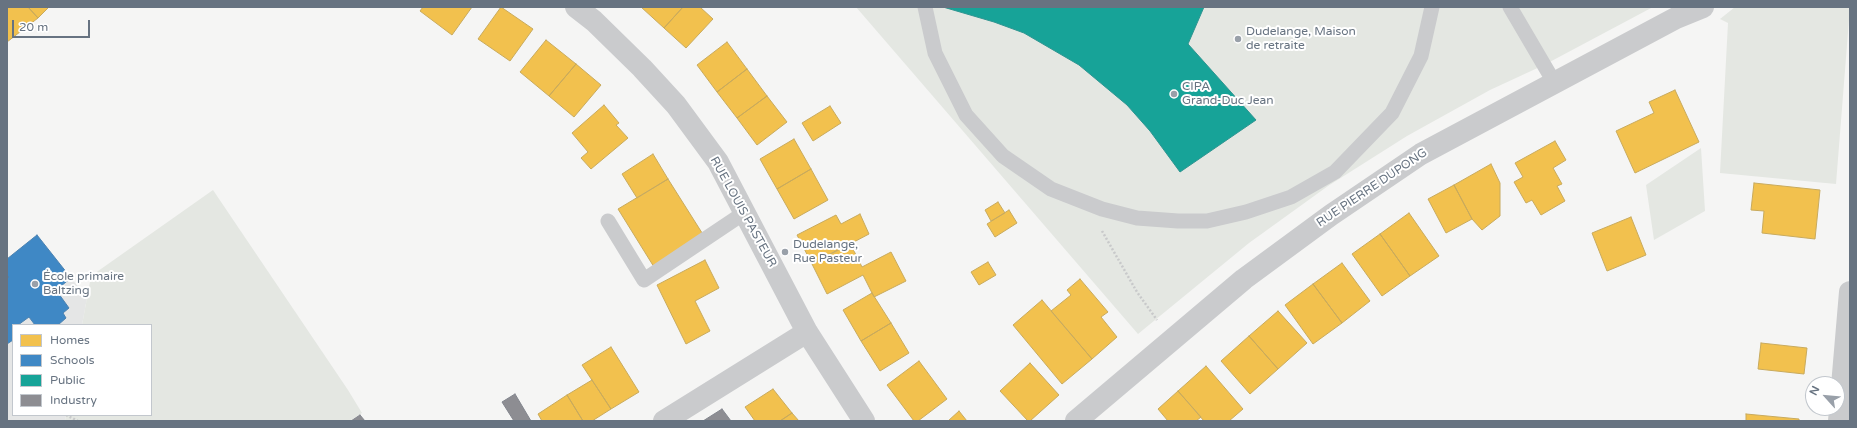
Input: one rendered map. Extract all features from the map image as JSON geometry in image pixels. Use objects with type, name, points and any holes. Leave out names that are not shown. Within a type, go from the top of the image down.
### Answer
[{"type":"street","name":"RUE LOUIS PASTEUR","points":[[576,7],[594,21],[642,68],[676,105],[718,162],[807,332],[864,421]]},
{"type":"street","name":"RUE PIERRE DUPONG","points":[[1076,421],[1244,279],[1331,215],[1415,158],[1554,82],[1674,13],[1703,7]]},
{"type":"street","points":[[1839,421],[1850,292]]},
{"type":"street","points":[[664,421],[807,332]]},
{"type":"lane","points":[[925,7],[935,53],[966,115],[1004,156],[1051,189],[1102,209],[1137,218],[1178,221],[1207,221],[1246,212],[1291,197],[1335,172],[1392,113],[1421,56],[1432,7]]},
{"type":"lane","points":[[1510,7],[1554,82]]},
{"type":"lane","points":[[608,220],[644,280],[744,213]]},
{"type":"path","points":[[1102,209],[1102,231],[1137,292],[1170,341]]},
{"type":"path","points":[[66,416],[78,421]]},
{"type":"shaded area","points":[[856,7],[1653,7],[1544,65],[1490,90],[1407,136],[1328,186],[1249,243],[1138,334]]},
{"type":"shaded area","points":[[1735,7],[1850,7],[1836,184],[1720,173],[1728,23],[1720,19]]},
{"type":"shaded area","points":[[1701,148],[1705,211],[1654,240],[1646,185]]},
{"type":"shaded area","points":[[213,190],[362,413],[350,421],[65,421],[66,416],[152,416],[152,324],[82,324],[91,276]]},
{"type":"shaded area","name":"École primaire Baltzing","points":[[37,235],[87,298],[82,324],[12,324],[12,416],[66,416],[65,421],[7,421],[7,259]]},
{"type":"building: Homes","points":[[7,7],[28,7],[38,18],[7,42]]},
{"type":"building: Homes","points":[[28,7],[49,7],[38,18]]},
{"type":"building: Homes","points":[[423,7],[472,7],[452,35],[420,11]]},
{"type":"building: Homes","points":[[501,7],[533,29],[510,61],[478,39]]},
{"type":"building: Homes","points":[[641,7],[683,7],[664,28]]},
{"type":"building: Homes","points":[[683,7],[700,7],[713,19],[686,48],[664,28]]},
{"type":"building: Homes","points":[[546,40],[576,64],[549,96],[520,72]]},
{"type":"building: Homes","points":[[727,42],[747,69],[717,92],[697,65]]},
{"type":"building: Homes","points":[[576,64],[601,85],[574,117],[549,96]]},
{"type":"building: Homes","points":[[747,69],[767,96],[737,118],[717,92]]},
{"type":"building: Homes","points":[[1675,90],[1699,142],[1635,173],[1616,131],[1654,113],[1649,102]]},
{"type":"building: Homes","points":[[767,96],[787,122],[757,145],[737,118]]},
{"type":"building: Homes","points":[[604,105],[619,123],[616,125],[628,138],[591,169],[581,158],[588,152],[572,133]]},
{"type":"building: Homes","points":[[830,106],[841,123],[813,141],[802,123]]},
{"type":"building: Homes","points":[[794,139],[811,169],[777,189],[760,159]]},
{"type":"building: Homes","points":[[1555,141],[1566,160],[1553,168],[1562,184],[1557,186],[1565,201],[1541,215],[1532,200],[1526,203],[1514,182],[1523,177],[1515,163]]},
{"type":"building: Homes","points":[[653,154],[668,179],[637,198],[622,174]]},
{"type":"building: Homes","points":[[1491,164],[1500,183],[1500,216],[1482,230],[1472,219],[1454,185]]},
{"type":"building: Homes","points":[[811,169],[828,200],[794,219],[777,189]]},
{"type":"building: Homes","points":[[668,179],[704,236],[654,267],[618,209]]},
{"type":"building: Homes","points":[[1754,183],[1820,190],[1815,239],[1762,233],[1764,211],[1751,210]]},
{"type":"building: Homes","points":[[1454,185],[1472,219],[1446,233],[1428,199]]},
{"type":"building: Homes","points":[[998,202],[1005,213],[991,221],[985,210]]},
{"type":"building: Homes","points":[[1009,210],[1017,223],[995,237],[987,224]]},
{"type":"building: Homes","points":[[1409,213],[1439,256],[1410,276],[1380,234]]},
{"type":"building: Homes","points":[[860,214],[869,234],[812,264],[797,235],[836,215],[841,224]]},
{"type":"building: Homes","points":[[1631,217],[1646,255],[1607,271],[1592,233]]},
{"type":"building: Homes","points":[[1380,234],[1410,276],[1382,296],[1352,254]]},
{"type":"building: Homes","points":[[850,243],[862,267],[891,252],[906,281],[874,297],[863,275],[827,294],[812,264]]},
{"type":"building: Homes","points":[[705,260],[719,288],[695,301],[710,331],[686,344],[657,285]]},
{"type":"building: Homes","points":[[988,262],[996,275],[979,285],[971,272]]},
{"type":"building: Homes","points":[[1342,263],[1370,301],[1342,323],[1313,284]]},
{"type":"building: Homes","points":[[1080,279],[1108,312],[1101,317],[1117,337],[1092,359],[1051,311],[1071,295],[1067,290]]},
{"type":"building: Homes","points":[[1313,284],[1342,323],[1313,344],[1285,305]]},
{"type":"building: Homes","points":[[872,293],[891,323],[861,341],[843,310]]},
{"type":"building: Homes","points":[[1042,300],[1092,359],[1062,384],[1013,325]]},
{"type":"building: Homes","points":[[1278,311],[1307,343],[1278,369],[1249,336]]},
{"type":"building: Homes","points":[[891,323],[909,353],[880,371],[861,341]]},
{"type":"building: Homes","points":[[1249,336],[1278,369],[1250,394],[1221,361]]},
{"type":"building: Homes","points":[[1761,343],[1807,348],[1804,374],[1758,369]]},
{"type":"building: Homes","points":[[611,347],[639,392],[611,409],[582,365]]},
{"type":"building: Homes","points":[[919,361],[947,399],[918,421],[914,421],[887,385]]},
{"type":"building: Homes","points":[[1030,363],[1059,395],[1030,421],[1028,421],[1000,391]]},
{"type":"building: Homes","points":[[1206,366],[1243,409],[1229,421],[1204,421],[1178,391]]},
{"type":"building: Homes","points":[[592,380],[611,409],[592,421],[583,421],[567,395]]},
{"type":"building: Homes","points":[[773,389],[792,413],[780,421],[755,421],[745,407]]},
{"type":"building: Homes","points":[[1178,391],[1201,417],[1196,421],[1168,421],[1158,409]]},
{"type":"building: Homes","points":[[567,395],[583,421],[542,421],[538,414]]},
{"type":"building: Homes","points":[[959,411],[967,421],[948,421]]},
{"type":"building: Homes","points":[[792,413],[799,421],[780,421]]},
{"type":"building: Homes","points":[[1746,414],[1799,419],[1799,421],[1746,421]]},
{"type":"building: Schools","name":"École primaire Baltzing","points":[[37,235],[71,278],[56,290],[69,308],[63,313],[66,318],[59,324],[34,324],[29,317],[19,324],[12,324],[12,341],[7,344],[7,279],[9,277],[7,275],[7,259]]},
{"type":"building: Public","name":"CIPA Grand-Duc Jean","points":[[943,7],[1204,7],[1188,44],[1256,120],[1180,172],[1150,131],[1127,105],[1079,65],[1024,33],[994,22]]},
{"type":"building: Industry","points":[[515,394],[531,421],[514,421],[502,402]]},
{"type":"building: Industry","points":[[722,409],[731,421],[703,421]]},
{"type":"building: Industry","points":[[360,415],[365,421],[351,421]]},
{"type":"place","name":"Dudelange, Maison de retraite","points":[[1238,39]]},
{"type":"place","name":"CIPA Grand-Duc Jean","points":[[1174,94]]},
{"type":"place","name":"Dudelange, Rue Pasteur","points":[[785,252]]},
{"type":"place","name":"École primaire Baltzing","points":[[35,284]]}]
